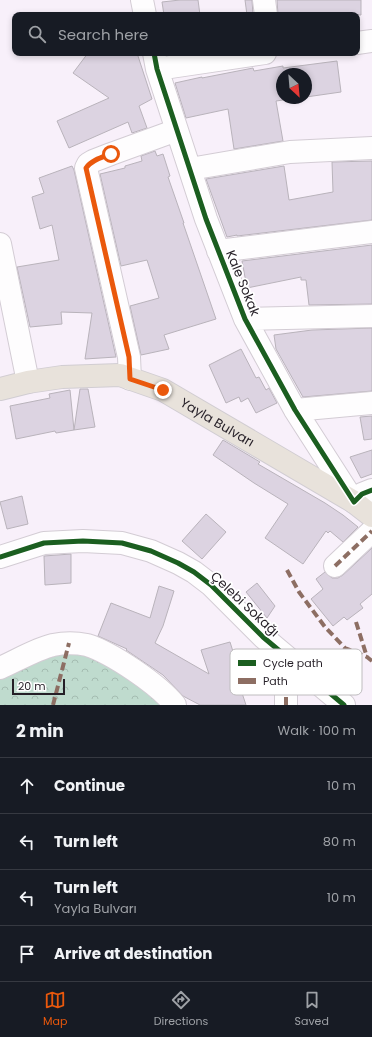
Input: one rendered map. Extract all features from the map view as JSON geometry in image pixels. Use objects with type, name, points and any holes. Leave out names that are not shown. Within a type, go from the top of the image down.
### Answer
[{"type":"main road","name":"Yayla Bulvarı","points":[[0,389],[28,382],[62,377],[120,375],[163,390],[354,502],[372,516]]},
{"type":"street","points":[[142,0],[144,12]]},
{"type":"street","points":[[264,0],[266,12]]},
{"type":"street","points":[[360,43],[372,41]]},
{"type":"street","points":[[155,61],[224,56]]},
{"type":"street","name":"Kale Sokak","points":[[155,61],[218,251],[245,320],[295,410],[354,502]]},
{"type":"street","points":[[130,379],[129,357],[86,168],[88,164],[93,161],[177,130]]},
{"type":"street","points":[[190,169],[290,152],[372,148]]},
{"type":"street","points":[[218,251],[372,232]]},
{"type":"street","points":[[0,244],[5,292],[28,382]]},
{"type":"street","points":[[245,320],[372,316]]},
{"type":"street","points":[[295,410],[372,403]]},
{"type":"street","points":[[354,502],[362,494],[372,490]]},
{"type":"street","points":[[335,566],[372,532]]},
{"type":"street","name":"Çelebi Sokağı","points":[[0,557],[44,543],[122,543],[151,551],[178,563],[200,576],[278,649]]},
{"type":"street","points":[[0,668],[53,645],[86,645],[114,657],[164,693],[175,705]]},
{"type":"street","name":"Çelebi Sokağı","points":[[332,695],[344,705]]},
{"type":"green space","points":[[40,650],[114,657],[161,705],[0,705],[0,668]]},
{"type":"building","points":[[198,0],[200,12],[164,12],[162,2]]},
{"type":"building","points":[[245,0],[252,0],[253,12],[247,12]]},
{"type":"building","points":[[277,0],[361,0],[361,15],[360,12],[278,12]]},
{"type":"building","points":[[86,56],[138,56],[152,99],[139,106],[147,128],[132,133],[128,122],[69,148],[57,121],[109,98],[73,73]]},
{"type":"building","points":[[337,61],[341,92],[312,96],[312,68],[283,68]]},
{"type":"building","points":[[283,66],[283,68],[276,68],[276,104],[283,141],[234,149],[228,109],[186,118],[175,83],[253,68],[254,71]]},
{"type":"building","points":[[155,151],[157,156],[163,154],[170,176],[168,177],[216,319],[164,335],[169,349],[141,355],[130,306],[159,298],[147,260],[121,266],[100,174],[125,168],[125,166],[142,161],[141,156]]},
{"type":"building","points":[[372,161],[372,220],[237,236],[227,237],[206,179],[284,166],[289,200],[333,192],[332,162]]},
{"type":"building","points":[[72,166],[116,357],[85,359],[92,313],[61,312],[62,324],[30,327],[17,267],[59,260],[52,225],[40,229],[32,197],[44,193],[39,178]]},
{"type":"building","points":[[372,245],[372,304],[309,305],[306,280],[301,280],[301,277],[247,288],[242,261]]},
{"type":"building","points":[[372,328],[372,391],[303,397],[276,349],[274,335],[312,330]]},
{"type":"building","points":[[241,349],[256,378],[259,377],[266,390],[269,388],[277,403],[256,413],[248,398],[241,402],[239,397],[226,403],[209,365]]},
{"type":"building","points":[[80,389],[88,389],[95,427],[74,430]]},
{"type":"building","points":[[70,390],[74,430],[56,433],[55,431],[16,439],[10,406],[50,398],[49,394]]},
{"type":"building","points":[[372,416],[372,439],[364,440],[360,417]]},
{"type":"building","points":[[223,440],[260,462],[258,464],[325,503],[358,527],[343,542],[330,531],[328,533],[326,531],[303,564],[265,538],[288,504],[213,455]]},
{"type":"building","points":[[372,450],[372,474],[361,478],[350,457]]},
{"type":"building","points":[[22,496],[28,524],[7,529],[0,502]]},
{"type":"building","points":[[206,514],[226,532],[202,559],[182,541]]},
{"type":"building","points":[[372,548],[372,594],[360,604],[363,608],[347,620],[344,617],[333,626],[311,599],[323,589],[316,579],[325,572],[332,578],[338,578]]},
{"type":"building","points":[[71,554],[71,583],[45,585],[44,556]]},
{"type":"building","points":[[257,583],[275,606],[267,618],[246,592]]},
{"type":"building","points":[[159,586],[174,591],[163,626],[155,643],[209,674],[201,650],[230,642],[232,649],[230,649],[230,695],[243,695],[246,705],[200,705],[183,696],[163,675],[126,650],[127,649],[98,636],[111,603],[150,618]]},
{"type":"marked path","points":[[335,566],[372,531]]},
{"type":"marked path","points":[[287,570],[299,592],[325,627],[347,649]]},
{"type":"marked path","points":[[356,622],[367,657]]},
{"type":"marked path","points":[[53,705],[69,643]]},
{"type":"marked path","points":[[362,655],[372,661]]},
{"type":"marked path","points":[[286,695],[286,705]]},
{"type":"cycle path","points":[[155,56],[157,69],[206,219],[245,319],[295,410],[354,502],[362,494],[372,490]]},
{"type":"cycle path","points":[[0,557],[44,543],[83,541],[122,543],[151,551],[194,572],[211,585],[263,637],[277,649]]},
{"type":"cycle path","points":[[332,695],[344,705]]},
{"type":"route","points":[[111,154],[93,161],[88,164],[86,168],[129,357],[130,379],[163,390]]}]
